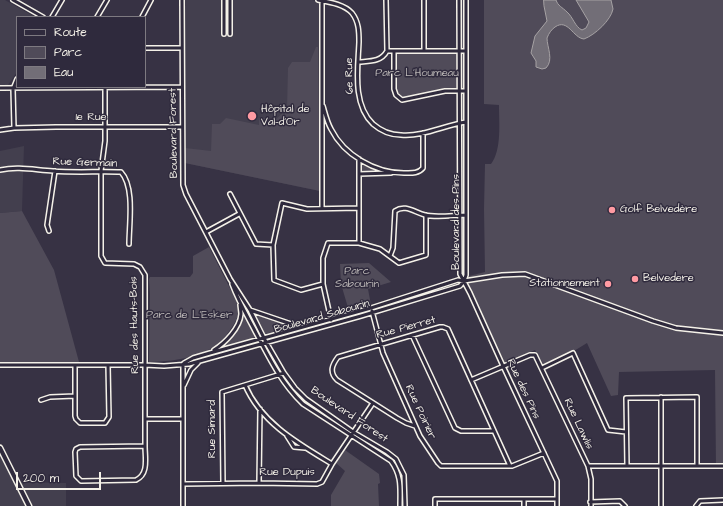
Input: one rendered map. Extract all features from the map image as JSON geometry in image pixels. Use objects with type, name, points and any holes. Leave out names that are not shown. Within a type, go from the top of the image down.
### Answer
[{"type":"main road","points":[[0,448],[29,506]]},
{"type":"street","points":[[53,16],[62,0]]},
{"type":"street","points":[[98,16],[107,0]]},
{"type":"street","points":[[143,16],[151,0]]},
{"type":"street","name":"Boulevard Forest","points":[[182,0],[181,48],[183,185],[186,194],[230,279],[240,303],[279,375],[291,392],[303,404],[391,461],[397,469],[400,484],[400,506]]},
{"type":"street","points":[[224,0],[224,34]]},
{"type":"street","points":[[230,0],[230,34]]},
{"type":"street","points":[[320,0],[322,208]]},
{"type":"street","name":"6e Rue","points":[[320,0],[344,7],[352,13],[355,18],[359,29],[359,97],[363,110],[371,122],[382,130],[393,134],[406,136],[466,122]]},
{"type":"street","points":[[358,62],[374,61],[384,57],[387,51],[386,0]]},
{"type":"street","points":[[424,0],[424,51]]},
{"type":"street","name":"Boulevard des Pins","points":[[459,0],[460,274],[464,282]]},
{"type":"street","name":"Boulevard des Pins","points":[[464,282],[466,275],[466,0]]},
{"type":"street","points":[[15,1],[42,16]]},
{"type":"street","points":[[146,48],[181,48]]},
{"type":"street","points":[[387,51],[466,51]]},
{"type":"street","points":[[394,51],[394,89],[396,95],[402,100],[445,91],[466,91]]},
{"type":"street","points":[[14,128],[13,88],[16,81]]},
{"type":"street","points":[[146,87],[182,87]]},
{"type":"street","points":[[0,88],[16,88]]},
{"type":"street","points":[[101,171],[105,127],[105,88]]},
{"type":"street","points":[[322,103],[331,129],[340,143],[359,159],[377,168],[396,173]]},
{"type":"street","name":"1e Rue","points":[[0,130],[14,128],[182,127]]},
{"type":"street","points":[[359,174],[420,172],[423,168],[423,133]]},
{"type":"street","points":[[358,243],[359,159]]},
{"type":"street","name":"Rue Germain","points":[[0,170],[18,168],[56,171],[121,172],[127,178],[130,197],[129,244]]},
{"type":"street","points":[[49,231],[47,226],[56,171]]},
{"type":"street","name":"Rue des Hauts-Bois","points":[[101,171],[101,256],[105,263],[134,264],[140,267],[145,276],[145,446],[144,471],[142,476],[136,480],[81,481],[76,476],[75,452],[80,447],[145,446]]},
{"type":"street","points":[[230,194],[239,214],[256,244],[273,245]]},
{"type":"street","points":[[323,284],[301,290],[274,280],[273,245],[282,203],[307,209],[359,208]]},
{"type":"street","points":[[390,256],[393,248],[395,211],[400,208],[406,208],[426,215],[466,215]]},
{"type":"street","points":[[206,232],[239,214]]},
{"type":"street","points":[[332,324],[323,284],[323,258],[328,243],[358,243],[380,249],[400,263],[426,254],[426,215]]},
{"type":"street","name":"Boulevard Sabourin","points":[[183,364],[193,358],[371,308],[458,280],[464,282],[502,275],[525,274],[676,328],[723,333]]},
{"type":"street","name":"Boulevard Forest","points":[[230,279],[250,310],[263,338],[295,388],[306,399],[353,432],[388,452],[396,459],[402,468],[405,484],[405,506]]},
{"type":"street","name":"Boulevard Sabourin","points":[[0,365],[164,366],[189,364],[372,313],[460,286],[464,282]]},
{"type":"street","name":"Rue des Pins","points":[[464,282],[557,481],[557,506]]},
{"type":"street","points":[[210,353],[228,338],[238,324],[241,315],[240,303]]},
{"type":"street","name":"Rue Poirier","points":[[371,308],[383,353],[415,426],[427,448],[441,466],[510,466],[544,453]]},
{"type":"street","points":[[250,310],[300,327]]},
{"type":"street","name":"Rue Pierret","points":[[415,426],[406,423],[337,380],[332,372],[332,367],[338,357],[440,327],[448,329],[510,466]]},
{"type":"street","points":[[412,335],[456,428],[461,431],[494,431]]},
{"type":"street","points":[[542,368],[573,353],[608,430],[611,432],[626,432]]},
{"type":"street","name":"Rue Lawlis","points":[[503,366],[533,354],[535,355],[588,466],[591,479],[591,506]]},
{"type":"street","points":[[183,390],[187,377],[191,370],[199,362]]},
{"type":"street","points":[[183,364],[183,506]]},
{"type":"street","points":[[75,365],[76,419],[80,423],[105,423],[109,416],[108,365]]},
{"type":"street","points":[[471,380],[503,366]]},
{"type":"street","name":"Rue Simard","points":[[223,483],[222,392],[284,373]]},
{"type":"street","points":[[245,385],[260,409],[273,424],[286,435],[332,464]]},
{"type":"street","points":[[41,400],[52,396],[75,396]]},
{"type":"street","points":[[661,397],[661,506]]},
{"type":"street","points":[[627,466],[626,398],[661,397],[697,397],[697,466]]},
{"type":"street","name":"Rue Dupuis","points":[[183,484],[317,484],[322,482],[332,464],[373,403]]},
{"type":"street","points":[[259,483],[260,409]]},
{"type":"street","points":[[145,419],[183,419]]},
{"type":"street","points":[[286,435],[294,447],[308,449]]},
{"type":"street","points":[[588,466],[723,466]]},
{"type":"street","points":[[400,484],[405,484]]},
{"type":"street","points":[[435,506],[435,499],[557,499]]},
{"type":"street","points":[[524,499],[524,506]]},
{"type":"street","points":[[696,506],[700,501],[723,500]]},
{"type":"street","points":[[590,502],[620,501],[625,506]]},
{"type":"shaded area","points":[[0,0],[5,0],[33,16],[16,16],[16,73],[8,85],[0,85]]},
{"type":"shaded area","name":"Hôpital de Val-d’Or","points":[[184,0],[312,0],[319,2],[320,191],[185,163]]},
{"type":"shaded area","points":[[24,146],[22,211],[0,213],[0,151]]},
{"type":"shaded area","points":[[0,452],[16,482],[66,483],[66,506],[0,506]]},
{"type":"green space","points":[[461,0],[464,0],[464,49],[461,49]]},
{"type":"green space","points":[[484,0],[723,0],[723,468],[716,468],[715,370],[619,372],[618,395],[611,396],[587,343],[574,351],[543,364],[535,350],[505,363],[469,285],[469,276],[485,272],[485,164],[491,164],[495,158],[499,136],[499,105],[484,104]]},
{"type":"green space","points":[[316,47],[318,47],[320,191],[185,163],[185,148],[211,151],[212,124],[220,124],[226,118],[259,125],[259,118],[266,118],[273,122],[287,109],[288,68],[292,62],[310,62]]},
{"type":"green space","name":"Parc L'Houmeau","points":[[394,51],[460,51],[460,91],[445,91],[402,100],[396,95]]},
{"type":"green space","points":[[461,54],[464,54],[464,89],[461,89]]},
{"type":"green space","points":[[461,94],[464,94],[464,120],[461,119]]},
{"type":"green space","points":[[463,126],[464,212],[461,212],[461,127]]},
{"type":"green space","points":[[361,165],[378,172],[363,172],[361,170]]},
{"type":"green space","points":[[22,211],[54,270],[79,362],[0,362],[0,213]]},
{"type":"green space","points":[[461,217],[464,217],[465,277],[463,277],[462,268]]},
{"type":"green space","name":"Parc de L'Esker","points":[[209,247],[238,304],[238,315],[236,321],[223,339],[205,352],[183,359],[149,362],[150,277],[190,277],[193,273],[193,256]]},
{"type":"green space","name":"Parc Sabourin","points":[[369,263],[391,282],[368,289],[371,305],[349,311],[341,284],[340,264]]},
{"type":"green space","points":[[237,294],[239,294],[261,335],[255,328]]},
{"type":"green space","points":[[243,314],[256,337],[219,348],[240,323]]},
{"type":"green space","points":[[256,314],[291,327],[265,334],[255,315]]},
{"type":"green space","points":[[258,341],[249,346],[187,363],[196,358]]},
{"type":"green space","points":[[345,450],[379,474],[379,506],[331,506],[331,495],[345,471],[336,463]]},
{"type":"water","points":[[544,0],[556,0],[582,30],[586,28],[589,22],[576,0],[611,0],[613,9],[609,18],[602,27],[584,39],[580,38],[563,25],[555,27],[547,38],[550,61],[546,68],[542,69],[536,67],[536,61],[531,53],[535,36],[547,21]]},
{"type":"place","name":"Hôpital de Val-d’Or","points":[[252,116]]},
{"type":"place","name":"Golf Belvedère","points":[[612,210]]},
{"type":"place","name":"Belvedere","points":[[635,279]]},
{"type":"place","name":"Stationnement","points":[[608,284]]}]
